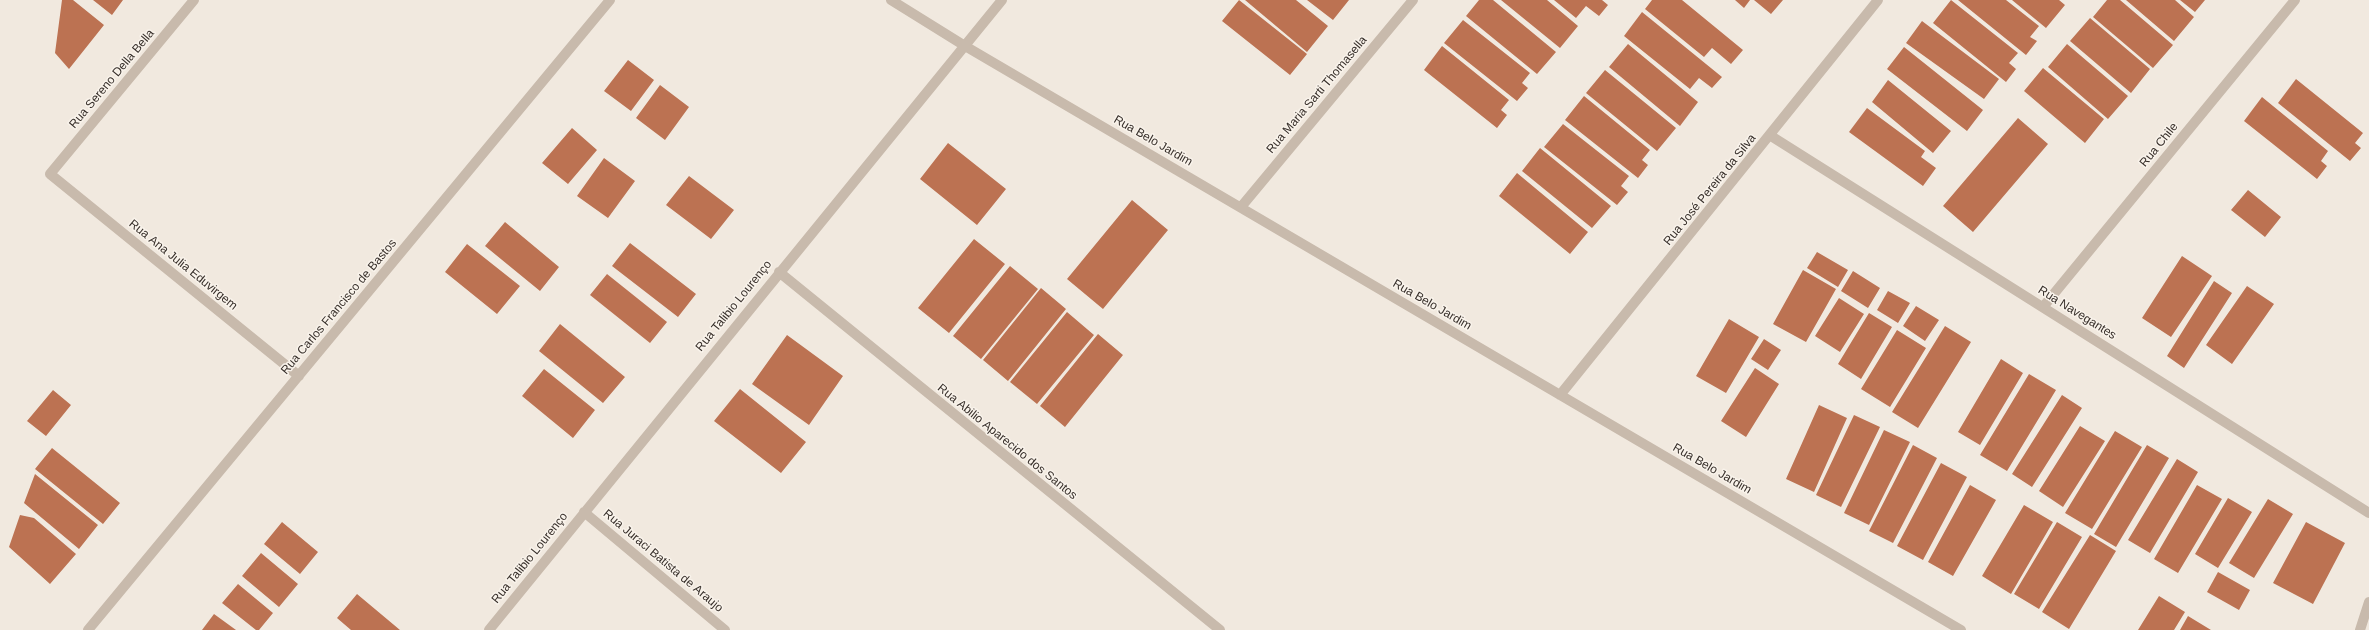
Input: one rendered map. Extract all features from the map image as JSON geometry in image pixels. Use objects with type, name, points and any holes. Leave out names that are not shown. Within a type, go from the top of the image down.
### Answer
[{"type":"street","name":"Rua Sereno Della Bella","points":[[50,174],[194,0]]},
{"type":"street","name":"Rua Carlos Francisco de Bastos","points":[[88,630],[610,0]]},
{"type":"street","name":"Rua Belo Jardim","points":[[892,0],[965,46],[1961,630]]},
{"type":"street","name":"Rua Talibio Lourenço","points":[[489,630],[1002,0]]},
{"type":"street","name":"Rua Maria Sarti Thomasella","points":[[1241,208],[1413,0]]},
{"type":"street","name":"Rua José Pereira da Silva","points":[[1560,395],[1771,136],[1878,0]]},
{"type":"street","name":"Rua Chile","points":[[2042,307],[2295,0]]},
{"type":"street","name":"Rua Navegantes","points":[[1771,136],[2369,513]]},
{"type":"street","name":"Rua Ana Julia Eduvirgem","points":[[50,174],[299,376]]},
{"type":"street","name":"Rua Abilio Aparecido dos Santos","points":[[779,272],[1220,630]]},
{"type":"street","name":"Rua Juraci Batista de Araujo","points":[[584,512],[725,630]]},
{"type":"street","points":[[2360,630],[2369,602]]},
{"type":"building","points":[[62,0],[73,0],[104,25],[69,69],[55,53]]},
{"type":"building","points":[[93,0],[123,0],[112,15]]},
{"type":"building","points":[[1239,0],[1307,54],[1290,75],[1222,21]]},
{"type":"building","points":[[1245,0],[1296,0],[1328,26],[1307,52]]},
{"type":"building","points":[[1307,0],[1349,0],[1333,20]]},
{"type":"building","points":[[1479,0],[1493,0],[1556,52],[1537,74],[1466,16]]},
{"type":"building","points":[[1501,0],[1547,0],[1578,26],[1560,48]]},
{"type":"building","points":[[1554,0],[1602,0],[1608,5],[1599,16],[1586,6],[1576,18]]},
{"type":"building","points":[[1652,0],[1682,0],[1743,50],[1731,64],[1712,48],[1704,57],[1645,9]]},
{"type":"building","points":[[1735,0],[1750,0],[1744,8]]},
{"type":"building","points":[[1754,0],[1783,0],[1771,14]]},
{"type":"building","points":[[1951,0],[2018,53],[2009,63],[2016,69],[2006,82],[1933,23]]},
{"type":"building","points":[[1958,0],[2006,0],[2039,26],[2030,37],[2037,41],[2026,55]]},
{"type":"building","points":[[2012,0],[2059,0],[2065,5],[2046,28]]},
{"type":"building","points":[[2107,0],[2120,0],[2173,45],[2153,68],[2093,17]]},
{"type":"building","points":[[2126,0],[2175,0],[2194,17],[2174,41]]},
{"type":"building","points":[[2180,0],[2205,0],[2195,12]]},
{"type":"building","points":[[1642,12],[1722,77],[1712,88],[1699,78],[1690,89],[1624,36]]},
{"type":"building","points":[[2090,18],[2150,69],[2131,93],[2070,41]]},
{"type":"building","points":[[1463,20],[1530,73],[1522,83],[1528,88],[1517,101],[1444,43]]},
{"type":"building","points":[[1922,21],[1999,79],[1984,99],[1906,43]]},
{"type":"building","points":[[1628,44],[1698,102],[1680,126],[1609,67]]},
{"type":"building","points":[[2067,44],[2128,96],[2108,119],[2048,67]]},
{"type":"building","points":[[1442,46],[1509,100],[1501,110],[1507,115],[1497,128],[1424,70]]},
{"type":"building","points":[[1904,47],[1983,110],[1967,131],[1887,69]]},
{"type":"building","points":[[628,60],[654,80],[631,111],[604,91]]},
{"type":"building","points":[[2043,68],[2104,119],[2085,143],[2024,91]]},
{"type":"building","points":[[1605,70],[1676,128],[1657,151],[1586,93]]},
{"type":"building","points":[[2296,79],[2363,133],[2355,143],[2361,148],[2350,161],[2278,103]]},
{"type":"building","points":[[1888,80],[1951,131],[1933,153],[1872,102]]},
{"type":"building","points":[[660,85],[689,107],[665,140],[636,118]]},
{"type":"building","points":[[1584,96],[1650,150],[1642,160],[1648,165],[1638,178],[1565,120]]},
{"type":"building","points":[[2262,97],[2328,151],[2321,161],[2327,166],[2317,179],[2244,121]]},
{"type":"building","points":[[1867,108],[1925,151],[1921,157],[1936,168],[1923,186],[1849,132]]},
{"type":"building","points":[[2018,118],[2048,144],[1973,232],[1943,206]]},
{"type":"building","points":[[1563,124],[1629,176],[1621,186],[1628,192],[1617,205],[1544,147]]},
{"type":"building","points":[[572,128],[597,150],[568,184],[542,163]]},
{"type":"building","points":[[948,143],[1006,189],[977,225],[920,179]]},
{"type":"building","points":[[1540,148],[1611,206],[1592,228],[1522,171]]},
{"type":"building","points":[[604,158],[635,181],[608,218],[577,196]]},
{"type":"building","points":[[1517,173],[1588,232],[1570,254],[1499,196]]},
{"type":"building","points":[[689,176],[734,210],[711,239],[666,205]]},
{"type":"building","points":[[2248,190],[2281,217],[2265,237],[2231,210]]},
{"type":"building","points":[[1132,200],[1168,230],[1103,309],[1067,279]]},
{"type":"building","points":[[505,222],[559,267],[540,291],[485,246]]},
{"type":"building","points":[[974,239],[1005,264],[949,333],[918,308]]},
{"type":"building","points":[[630,243],[696,294],[678,317],[612,266]]},
{"type":"building","points":[[467,244],[520,286],[497,314],[445,272]]},
{"type":"building","points":[[1817,252],[1848,270],[1838,287],[1807,268]]},
{"type":"building","points":[[2182,256],[2212,276],[2171,337],[2142,318]]},
{"type":"building","points":[[1010,266],[1038,289],[981,359],[953,336]]},
{"type":"building","points":[[1803,270],[1836,289],[1806,342],[1773,324]]},
{"type":"building","points":[[1853,271],[1880,288],[1868,308],[1841,291]]},
{"type":"building","points":[[607,274],[667,322],[650,343],[590,295]]},
{"type":"building","points":[[2214,281],[2232,293],[2184,368],[2167,356]]},
{"type":"building","points":[[2247,286],[2274,304],[2232,364],[2206,345]]},
{"type":"building","points":[[1041,288],[1066,309],[1008,381],[983,360]]},
{"type":"building","points":[[1888,291],[1910,303],[1898,323],[1877,310]]},
{"type":"building","points":[[1839,298],[1864,314],[1840,352],[1815,336]]},
{"type":"building","points":[[1916,306],[1939,320],[1925,341],[1903,326]]},
{"type":"building","points":[[1067,312],[1094,335],[1037,404],[1010,382]]},
{"type":"building","points":[[1869,313],[1892,327],[1861,379],[1838,364]]},
{"type":"building","points":[[1729,319],[1759,337],[1726,393],[1696,376]]},
{"type":"building","points":[[560,324],[625,377],[603,403],[539,351]]},
{"type":"building","points":[[1945,326],[1971,342],[1918,428],[1892,412]]},
{"type":"building","points":[[1897,330],[1926,348],[1890,407],[1861,389]]},
{"type":"building","points":[[1098,334],[1123,355],[1065,427],[1040,406]]},
{"type":"building","points":[[787,335],[843,376],[809,425],[752,384]]},
{"type":"building","points":[[1764,339],[1781,350],[1768,370],[1751,359]]},
{"type":"building","points":[[2001,359],[2023,373],[1980,445],[1958,432]]},
{"type":"building","points":[[1755,368],[1779,384],[1746,437],[1721,421]]},
{"type":"building","points":[[544,369],[595,410],[573,438],[522,396]]},
{"type":"building","points":[[2029,374],[2056,390],[2007,471],[1980,455]]},
{"type":"building","points":[[740,389],[806,442],[781,473],[714,421]]},
{"type":"building","points":[[53,390],[71,405],[46,436],[27,421]]},
{"type":"building","points":[[2062,395],[2082,408],[2032,487],[2012,474]]},
{"type":"building","points":[[1819,405],[1847,418],[1814,492],[1786,479]]},
{"type":"building","points":[[1854,415],[1880,427],[1841,507],[1816,495]]},
{"type":"building","points":[[2080,426],[2105,441],[2063,507],[2039,491]]},
{"type":"building","points":[[1884,430],[1910,442],[1869,525],[1844,513]]},
{"type":"building","points":[[2115,431],[2142,447],[2092,529],[2065,513]]},
{"type":"building","points":[[1913,445],[1937,458],[1893,543],[1869,531]]},
{"type":"building","points":[[2147,445],[2169,458],[2116,547],[2094,534]]},
{"type":"building","points":[[52,448],[120,503],[103,524],[35,469]]},
{"type":"building","points":[[2177,459],[2198,472],[2150,553],[2128,540]]},
{"type":"building","points":[[1941,463],[1967,477],[1923,560],[1897,546]]},
{"type":"building","points":[[35,474],[98,525],[79,549],[24,503]]},
{"type":"building","points":[[1970,485],[1996,500],[1953,576],[1928,562]]},
{"type":"building","points":[[2197,485],[2222,499],[2178,573],[2154,559]]},
{"type":"building","points":[[2228,498],[2252,512],[2218,568],[2195,554]]},
{"type":"building","points":[[2268,499],[2293,514],[2254,578],[2229,563]]},
{"type":"building","points":[[2024,505],[2053,522],[2011,594],[1982,576]]},
{"type":"building","points":[[20,515],[34,518],[76,554],[50,584],[9,547]]},
{"type":"building","points":[[282,522],[318,552],[300,574],[264,544]]},
{"type":"building","points":[[2057,522],[2082,537],[2039,609],[2014,594]]},
{"type":"building","points":[[2306,522],[2345,543],[2313,604],[2273,583]]},
{"type":"building","points":[[2090,535],[2116,551],[2069,629],[2042,612]]},
{"type":"building","points":[[261,553],[298,584],[279,607],[242,576]]},
{"type":"building","points":[[2218,572],[2250,590],[2239,610],[2207,592]]},
{"type":"building","points":[[238,584],[273,613],[259,630],[256,630],[222,603]]},
{"type":"building","points":[[357,594],[400,630],[351,630],[337,618]]},
{"type":"building","points":[[2159,596],[2185,612],[2174,630],[2138,630]]},
{"type":"building","points":[[214,614],[236,630],[202,630]]},
{"type":"building","points":[[2188,616],[2211,630],[2180,630]]}]
